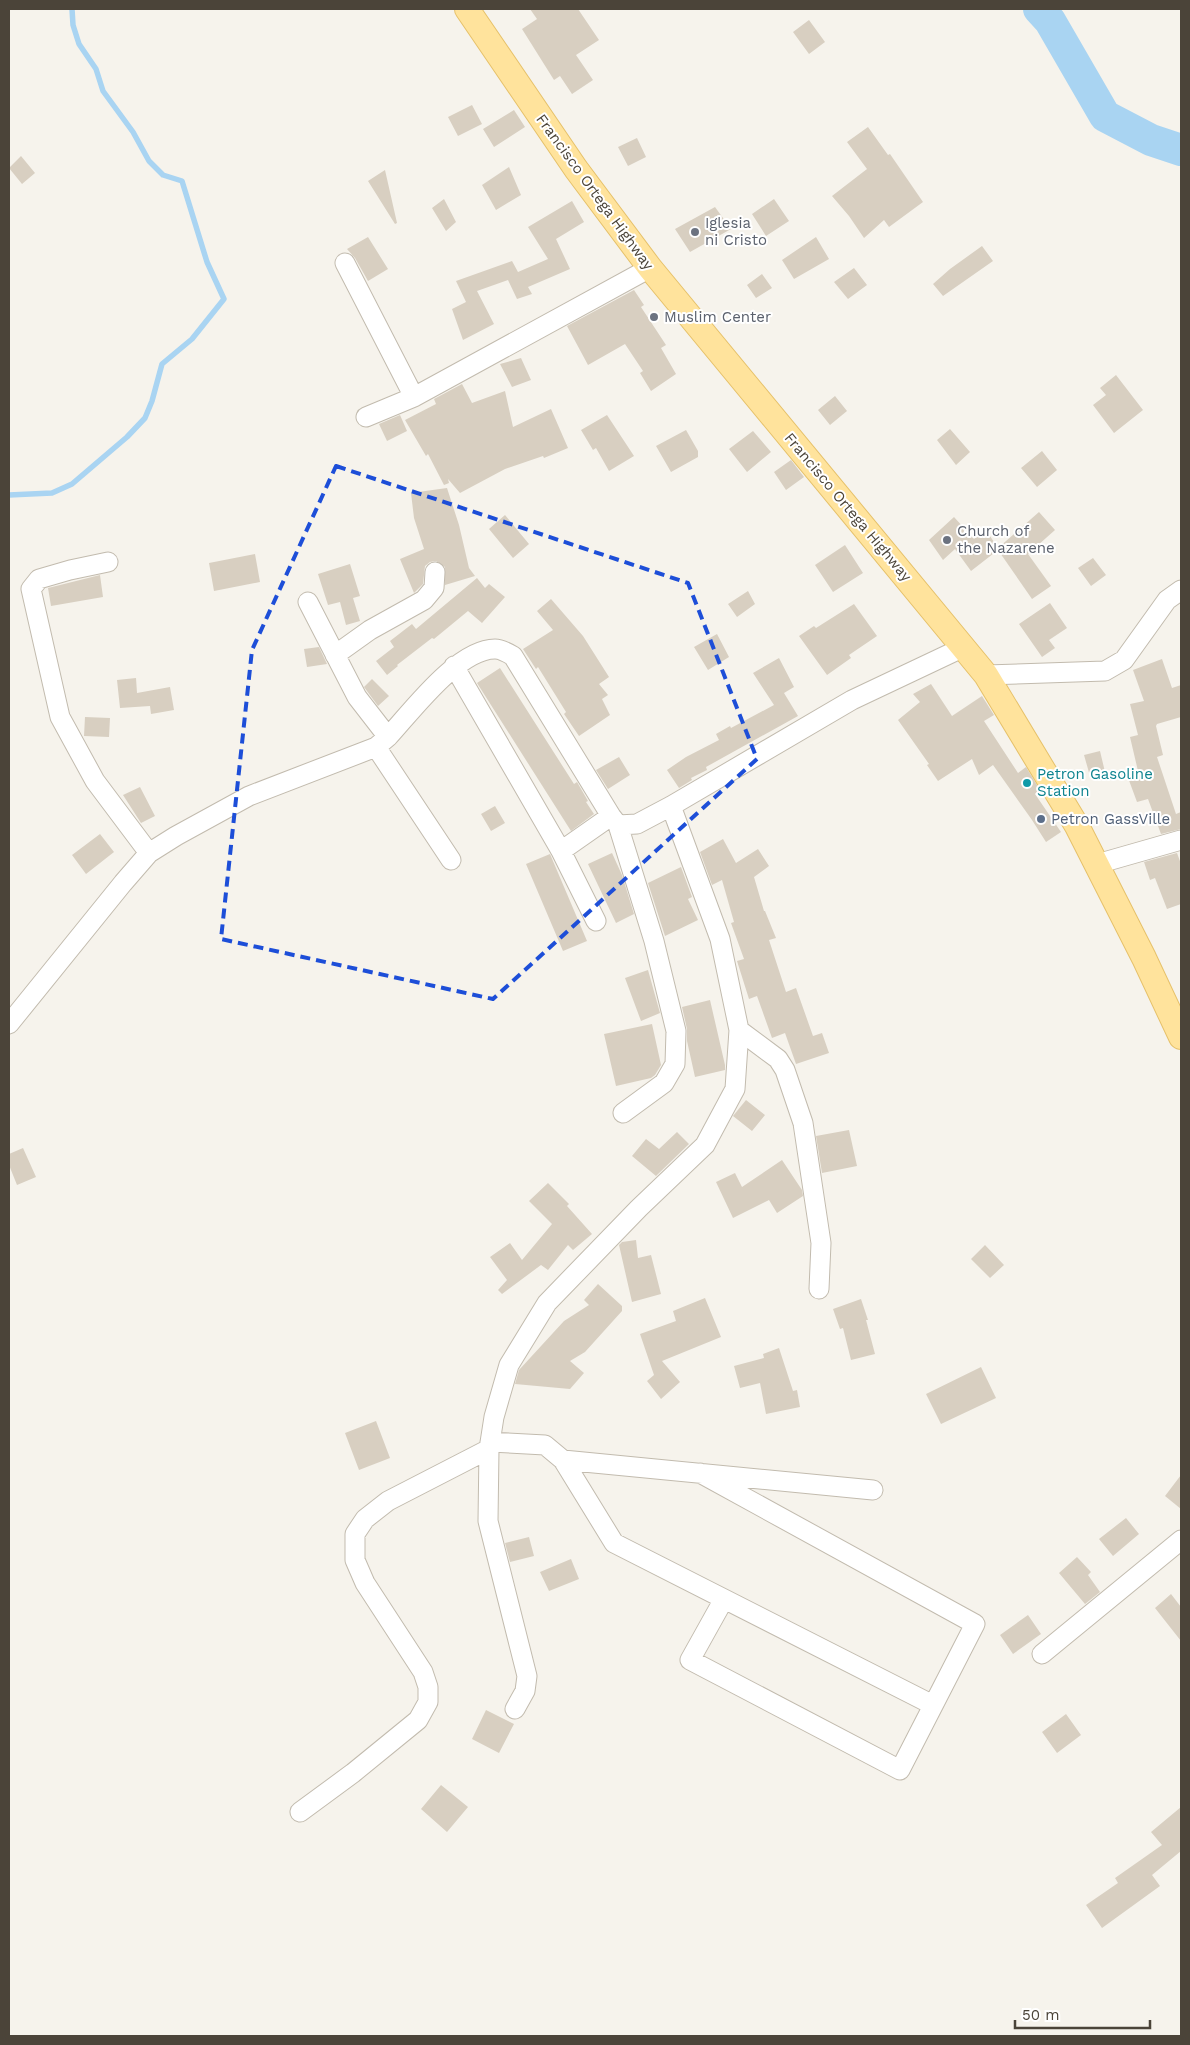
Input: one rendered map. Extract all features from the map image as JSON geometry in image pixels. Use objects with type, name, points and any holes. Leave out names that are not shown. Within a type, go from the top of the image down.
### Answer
[{"type":"main road","name":"Francisco Ortega Highway","points":[[467,9],[576,170],[650,268],[986,675],[1077,826],[1144,958],[1181,1037]]},
{"type":"street","points":[[345,263],[414,397]]},
{"type":"street","points":[[366,417],[414,397],[650,268]]},
{"type":"street","points":[[108,562],[39,579],[31,589],[60,717],[95,781],[150,853]]},
{"type":"street","points":[[335,655],[370,630],[424,600],[434,588],[435,572]]},
{"type":"street","points":[[986,675],[1105,671],[1124,660],[1167,600],[1181,590]]},
{"type":"street","points":[[308,602],[357,697],[450,860]]},
{"type":"street","points":[[561,851],[615,821],[636,824],[671,806],[852,700],[964,647]]},
{"type":"street","points":[[9,1024],[150,853],[176,836],[249,796],[382,742],[454,666],[481,651],[497,649],[513,656],[615,821],[654,941],[676,1031],[675,1064],[664,1083],[623,1113]]},
{"type":"street","points":[[454,666],[561,851],[596,921]]},
{"type":"street","points":[[515,1710],[525,1691],[527,1676],[488,1521],[490,1445],[494,1417],[508,1365],[547,1303],[639,1208],[705,1145],[735,1089],[739,1030],[720,939],[671,806]]},
{"type":"street","points":[[1097,864],[1181,840]]},
{"type":"street","points":[[739,1030],[778,1059],[785,1070],[803,1123],[821,1243],[819,1289]]},
{"type":"street","points":[[300,1812],[353,1773],[418,1720],[428,1702],[428,1687],[422,1672],[365,1583],[355,1560],[356,1534],[365,1519],[388,1500],[490,1445],[545,1445],[563,1460],[614,1542],[933,1705]]},
{"type":"street","points":[[563,1460],[873,1490]]},
{"type":"street","points":[[700,1473],[975,1624],[900,1770],[690,1660],[724,1598]]},
{"type":"street","points":[[1042,1654],[1181,1540]]},
{"type":"highlighted area","points":[[336,466],[688,583],[757,759],[493,999],[221,939],[252,650]]},
{"type":"building","points":[[530,9],[578,9],[599,40],[576,55],[593,80],[572,94],[560,76],[554,80],[522,29],[537,19]]},
{"type":"building","points":[[809,20],[825,42],[809,54],[793,32]]},
{"type":"building","points":[[472,105],[482,124],[458,136],[448,117]]},
{"type":"building","points":[[514,110],[525,127],[494,147],[483,129]]},
{"type":"building","points":[[868,127],[888,155],[890,154],[923,202],[889,227],[884,220],[864,238],[832,196],[867,169],[847,142]]},
{"type":"building","points":[[637,138],[646,157],[628,166],[618,147]]},
{"type":"building","points":[[21,156],[35,173],[22,184],[9,168]]},
{"type":"building","points":[[509,167],[521,195],[496,210],[482,185]]},
{"type":"building","points":[[385,170],[397,223],[395,224],[368,181]]},
{"type":"building","points":[[444,199],[456,222],[446,231],[432,208]]},
{"type":"building","points":[[774,199],[789,221],[766,236],[752,214]]},
{"type":"building","points":[[572,201],[584,222],[556,239],[570,269],[528,287],[532,294],[517,299],[508,280],[477,291],[494,324],[463,340],[452,309],[466,302],[456,281],[512,261],[518,272],[548,259],[528,227]]},
{"type":"building","points":[[715,207],[731,229],[690,252],[675,229]]},
{"type":"building","points":[[368,237],[388,269],[368,281],[355,258],[347,249]]},
{"type":"building","points":[[816,237],[829,259],[794,279],[782,260]]},
{"type":"building","points":[[982,246],[993,261],[943,296],[933,284]]},
{"type":"building","points":[[854,268],[867,285],[848,299],[834,282]]},
{"type":"building","points":[[762,274],[772,288],[756,298],[747,285]]},
{"type":"building","points":[[634,290],[644,305],[641,307],[666,345],[661,348],[676,374],[651,391],[640,373],[643,371],[625,344],[588,365],[567,326]]},
{"type":"building","points":[[521,358],[531,380],[512,387],[500,364]]},
{"type":"building","points":[[1116,375],[1143,410],[1114,433],[1093,405],[1106,395],[1100,388]]},
{"type":"building","points":[[462,384],[472,403],[505,391],[513,427],[551,409],[568,448],[544,458],[543,456],[505,469],[460,493],[448,479],[449,483],[444,485],[428,454],[426,456],[405,420],[436,404],[434,399]]},
{"type":"building","points":[[835,396],[847,411],[830,425],[818,410]]},
{"type":"building","points":[[400,415],[407,431],[387,441],[379,424]]},
{"type":"building","points":[[607,415],[634,456],[609,471],[596,448],[593,450],[581,430]]},
{"type":"building","points":[[950,429],[970,452],[956,465],[937,440]]},
{"type":"building","points":[[686,430],[698,451],[698,457],[671,472],[656,446]]},
{"type":"building","points":[[753,431],[771,452],[747,472],[729,449]]},
{"type":"building","points":[[1042,451],[1057,470],[1037,487],[1021,468]]},
{"type":"building","points":[[791,460],[804,477],[786,490],[774,472]]},
{"type":"building","points":[[447,488],[459,525],[469,568],[475,576],[445,585],[445,567],[436,561],[430,562],[425,566],[423,584],[414,593],[400,559],[424,549],[414,518],[411,493]]},
{"type":"building","points":[[1039,512],[1055,530],[1028,554],[1051,586],[1032,599],[998,550],[971,571],[955,549],[943,560],[929,540],[954,517],[974,539],[986,530],[998,548]]},
{"type":"building","points":[[505,515],[529,544],[513,558],[489,529]]},
{"type":"building","points":[[845,545],[863,573],[833,592],[815,565]]},
{"type":"building","points":[[255,554],[260,582],[214,591],[209,563]]},
{"type":"building","points":[[1093,558],[1106,575],[1091,586],[1078,568]]},
{"type":"building","points":[[350,564],[360,596],[353,598],[360,621],[346,625],[340,602],[328,605],[318,574]]},
{"type":"building","points":[[100,575],[103,597],[51,606],[48,588]]},
{"type":"building","points":[[477,578],[485,588],[489,584],[505,597],[482,623],[468,611],[434,639],[432,638],[397,665],[387,675],[376,661],[394,647],[390,641],[412,624],[416,629]]},
{"type":"building","points":[[748,591],[755,604],[737,617],[728,604]]},
{"type":"building","points":[[551,599],[583,636],[609,677],[599,684],[608,695],[602,699],[610,715],[579,736],[564,714],[566,712],[538,667],[536,669],[523,649],[553,630],[537,611]]},
{"type":"building","points":[[1050,603],[1067,628],[1049,640],[1055,648],[1042,657],[1019,624]]},
{"type":"building","points":[[854,604],[877,636],[849,655],[851,658],[827,675],[799,636],[814,626],[816,628]]},
{"type":"building","points":[[717,634],[729,657],[708,670],[694,647]]},
{"type":"building","points":[[319,647],[327,664],[307,667],[304,649]]},
{"type":"building","points":[[779,658],[794,687],[784,693],[798,716],[706,767],[707,770],[691,778],[692,780],[679,788],[667,770],[686,757],[719,740],[716,734],[774,705],[753,673]]},
{"type":"building","points":[[1162,659],[1172,688],[1181,685],[1181,717],[1157,724],[1156,726],[1163,755],[1157,757],[1176,814],[1181,812],[1181,829],[1161,834],[1148,799],[1137,802],[1127,775],[1138,771],[1130,737],[1138,735],[1130,704],[1144,701],[1133,670]]},
{"type":"building","points":[[500,668],[574,784],[577,782],[594,814],[571,831],[477,683]]},
{"type":"building","points":[[136,678],[137,693],[170,687],[174,710],[151,714],[150,706],[120,708],[117,680]]},
{"type":"building","points":[[372,679],[389,696],[378,706],[364,687]]},
{"type":"building","points":[[931,684],[952,716],[982,696],[994,715],[984,721],[1018,773],[1026,767],[1040,790],[1035,794],[1061,832],[1046,842],[993,765],[979,775],[972,759],[938,781],[927,765],[929,764],[898,720],[920,702],[913,694]]},
{"type":"building","points":[[85,717],[110,718],[109,737],[84,736]]},
{"type":"building","points":[[1100,751],[1105,772],[1090,776],[1084,755]]},
{"type":"building","points":[[619,757],[630,775],[608,789],[596,770]]},
{"type":"building","points":[[140,787],[155,816],[141,823],[123,795]]},
{"type":"building","points":[[495,806],[505,823],[491,831],[481,814]]},
{"type":"building","points":[[100,834],[114,852],[86,874],[72,855]]},
{"type":"building","points":[[723,839],[736,863],[758,849],[769,866],[754,877],[764,911],[776,938],[769,940],[786,992],[796,988],[813,1036],[822,1033],[829,1053],[796,1064],[785,1033],[772,1038],[757,996],[749,999],[737,961],[744,959],[731,923],[734,922],[722,880],[712,885],[700,852]]},
{"type":"building","points":[[612,853],[622,875],[634,914],[616,923],[588,864]]},
{"type":"building","points":[[1177,853],[1181,864],[1181,904],[1167,909],[1155,878],[1150,880],[1144,862]]},
{"type":"building","points":[[550,854],[587,941],[563,951],[526,864]]},
{"type":"building","points":[[681,867],[692,897],[688,899],[698,920],[665,936],[648,883]]},
{"type":"building","points":[[648,970],[660,1013],[641,1021],[625,978]]},
{"type":"building","points":[[710,1000],[725,1070],[695,1077],[682,1007]]},
{"type":"building","points":[[652,1024],[661,1065],[651,1078],[616,1086],[604,1034]]},
{"type":"building","points":[[746,1100],[765,1115],[752,1131],[733,1116]]},
{"type":"building","points":[[849,1130],[857,1166],[822,1173],[816,1136]]},
{"type":"building","points":[[677,1132],[689,1144],[656,1176],[632,1156],[646,1139],[659,1149]]},
{"type":"building","points":[[23,1148],[36,1177],[17,1185],[9,1165],[9,1154]]},
{"type":"building","points":[[782,1160],[802,1190],[803,1196],[777,1213],[769,1200],[733,1218],[716,1182],[735,1173],[742,1187]]},
{"type":"building","points":[[548,1183],[569,1204],[567,1206],[592,1234],[573,1250],[568,1245],[548,1270],[541,1265],[502,1294],[498,1290],[507,1280],[490,1257],[510,1243],[522,1260],[552,1224],[529,1201]]},
{"type":"building","points":[[636,1240],[638,1258],[651,1255],[661,1294],[632,1302],[619,1245],[622,1242]]},
{"type":"building","points":[[985,1245],[1004,1265],[990,1278],[971,1259]]},
{"type":"building","points":[[598,1284],[622,1306],[622,1311],[585,1352],[570,1361],[584,1373],[570,1389],[515,1384],[519,1370],[564,1321],[589,1305],[584,1300]]},
{"type":"building","points":[[705,1298],[721,1337],[662,1361],[680,1382],[661,1399],[647,1381],[654,1375],[640,1334],[676,1321],[673,1311]]},
{"type":"building","points":[[861,1299],[868,1320],[866,1320],[875,1354],[851,1360],[843,1328],[840,1329],[833,1309]]},
{"type":"building","points":[[779,1348],[793,1391],[797,1390],[800,1407],[766,1414],[760,1383],[740,1388],[734,1366],[764,1358],[763,1354]]},
{"type":"building","points":[[981,1367],[996,1398],[941,1424],[926,1394]]},
{"type":"building","points":[[376,1421],[390,1458],[359,1470],[345,1433]]},
{"type":"building","points":[[1181,1475],[1181,1509],[1165,1496]]},
{"type":"building","points":[[1126,1518],[1139,1534],[1113,1556],[1099,1539]]},
{"type":"building","points":[[529,1537],[534,1556],[510,1562],[505,1543]]},
{"type":"building","points":[[1077,1557],[1091,1572],[1088,1575],[1100,1592],[1085,1604],[1059,1573]]},
{"type":"building","points":[[571,1559],[579,1579],[549,1591],[540,1572]]},
{"type":"building","points":[[1171,1594],[1181,1607],[1181,1641],[1155,1608]]},
{"type":"building","points":[[1028,1615],[1041,1634],[1013,1654],[1000,1635]]},
{"type":"building","points":[[486,1710],[514,1724],[499,1753],[472,1739]]},
{"type":"building","points":[[1066,1714],[1081,1735],[1057,1753],[1042,1732]]},
{"type":"building","points":[[441,1785],[468,1807],[447,1832],[421,1809]]},
{"type":"building","points":[[1181,1807],[1181,1851],[1152,1875],[1160,1886],[1102,1928],[1086,1905],[1118,1883],[1115,1878],[1162,1845],[1151,1832]]},
{"type":"waterway","points":[[9,495],[52,493],[72,484],[127,437],[145,418],[152,401],[162,364],[192,339],[224,299],[207,262],[182,181],[163,175],[149,161],[133,132],[103,91],[96,69],[79,44],[73,25],[72,9]]},
{"type":"waterway","points":[[1039,9],[1050,21],[1105,116],[1151,140],[1181,150]]},
{"type":"place","name":"Iglesia ni Cristo","points":[[695,232]]},
{"type":"place","name":"Muslim Center","points":[[654,317]]},
{"type":"place","name":"Church of the Nazarene","points":[[947,540]]},
{"type":"place","name":"Petron Gasoline Station","points":[[1027,783]]},
{"type":"place","name":"Petron GassVille","points":[[1041,819]]}]
